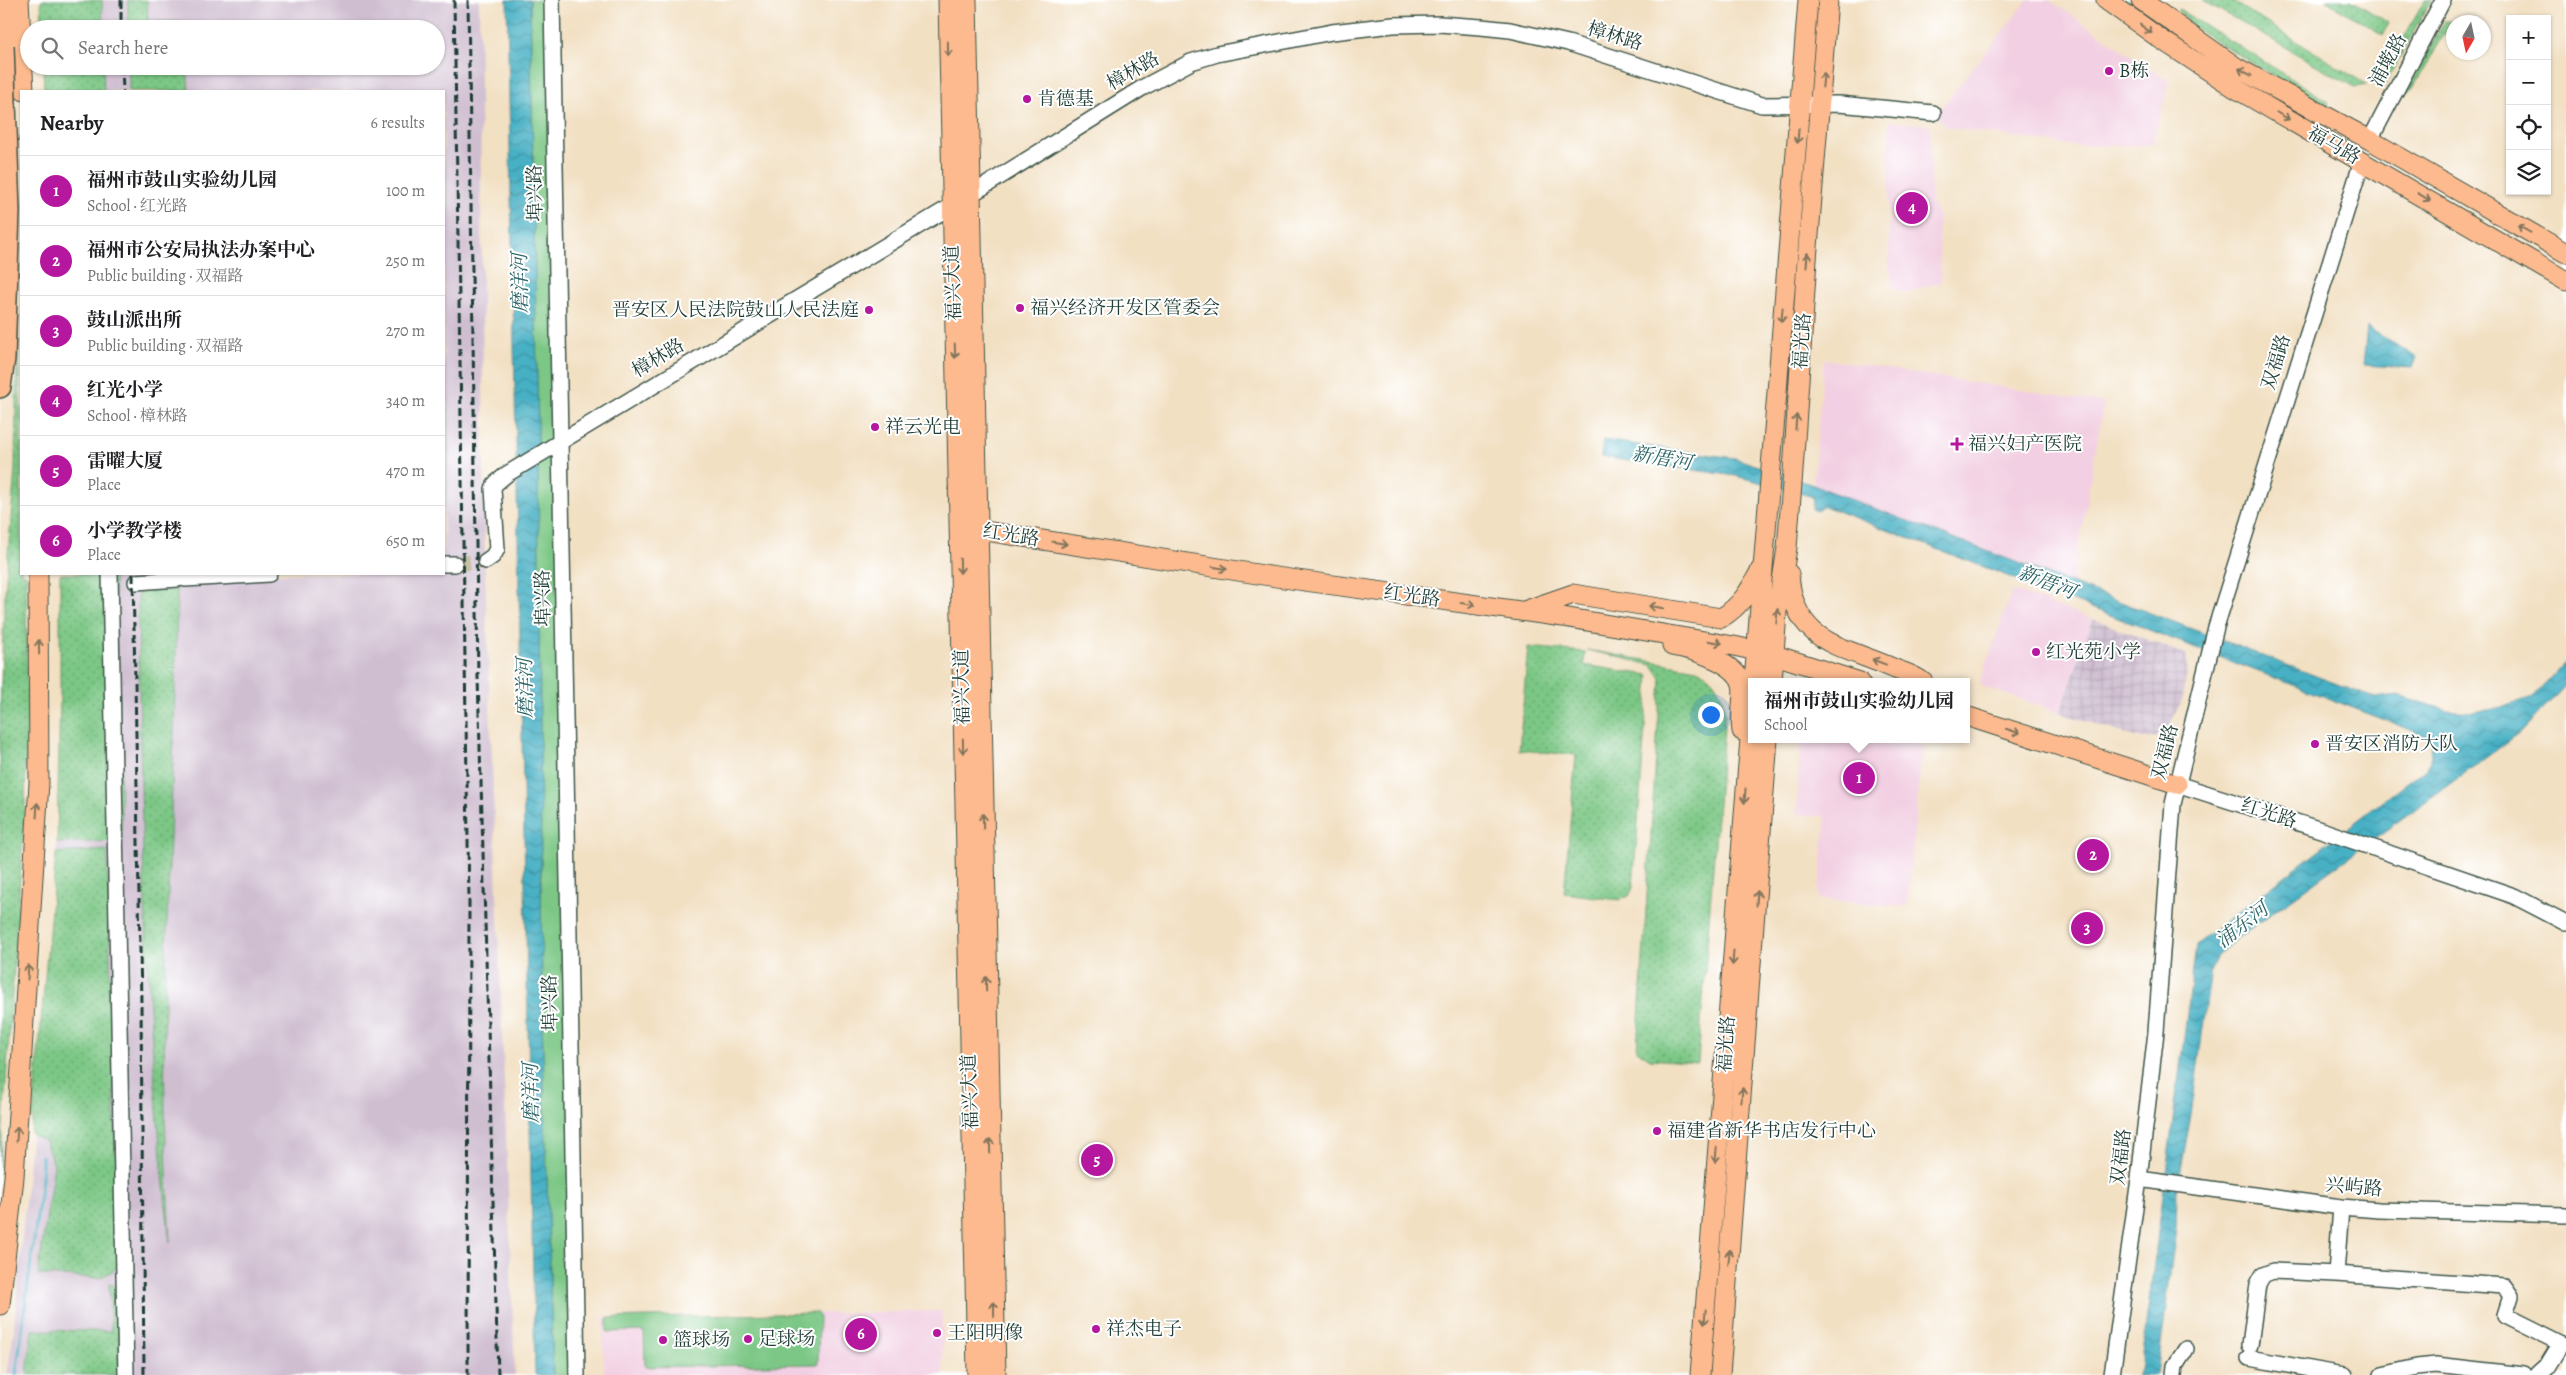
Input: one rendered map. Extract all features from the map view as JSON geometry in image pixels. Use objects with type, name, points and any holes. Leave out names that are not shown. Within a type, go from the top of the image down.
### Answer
[{"type":"highway","points":[[0,387],[4,358],[9,212],[2,0]]},
{"type":"main road","points":[[19,0],[20,20]]},
{"type":"main road","name":"福兴大道","points":[[948,0],[951,205],[969,528],[996,1375]]},
{"type":"main road","name":"福兴大道","points":[[967,0],[970,194],[968,1028],[977,1375]]},
{"type":"main road","name":"福光路","points":[[1771,678],[1766,653],[1764,564],[1808,0]]},
{"type":"main road","name":"福光路","points":[[1756,678],[1766,653],[1778,612],[1787,548],[1807,260],[1828,0]]},
{"type":"main road","name":"福马路","points":[[2106,0],[2159,38],[2235,88],[2566,281]]},
{"type":"main road","name":"福马路","points":[[2142,0],[2236,66],[2370,140],[2566,253]]},
{"type":"main road","points":[[23,75],[24,90]]},
{"type":"main road","name":"红光路","points":[[969,528],[1276,577],[1563,617],[1766,653],[1847,678]]},
{"type":"main road","points":[[1787,548],[1792,597],[1796,610],[1805,624],[1824,641],[1913,678]]},
{"type":"main road","points":[[1524,612],[1573,594],[1721,618],[1748,594],[1764,564]]},
{"type":"main road","points":[[0,1305],[14,1167],[39,783],[38,575]]},
{"type":"main road","points":[[1563,617],[1605,635],[1682,647],[1728,665],[1742,683],[1740,718],[1748,759]]},
{"type":"main road","name":"红光路","points":[[1970,717],[2177,784]]},
{"type":"main road","name":"福光路","points":[[1700,1375],[1749,743]]},
{"type":"main road","name":"福光路","points":[[1720,1375],[1768,743]]},
{"type":"main road","points":[[1763,820],[1777,770],[1779,743]]},
{"type":"street","name":"埠兴路","points":[[552,0],[577,1375]]},
{"type":"street","name":"浦墘路","points":[[2370,140],[2442,0]]},
{"type":"street","name":"樟林路","points":[[486,562],[497,549],[493,489],[495,484],[507,474],[543,453],[559,440],[970,194],[1142,88],[1191,62],[1277,41],[1393,25],[1456,25],[1532,34],[1606,53],[1749,101],[1767,105],[1839,104],[1933,113]]},
{"type":"street","points":[[0,150],[20,150]]},
{"type":"street","name":"双福路","points":[[2112,1375],[2139,1179],[2156,1032],[2171,815],[2177,784],[2216,627],[2362,161]]},
{"type":"street","points":[[126,1375],[110,578],[134,582],[252,575]]},
{"type":"street","name":"红光路","points":[[2177,784],[2324,831],[2514,896],[2566,923]]},
{"type":"street","name":"兴屿路","points":[[2139,1179],[2341,1207],[2380,1210],[2566,1215]]},
{"type":"street","points":[[2336,1274],[2341,1207]]},
{"type":"street","points":[[2344,1375],[2307,1372],[2249,1351],[2258,1284],[2263,1275],[2273,1271],[2504,1286],[2511,1296],[2506,1315],[2563,1344],[2547,1366],[2537,1375]]},
{"type":"street","points":[[2174,1375],[2175,1366],[2186,1349]]},
{"type":"street","points":[[2382,1375],[2436,1365],[2523,1375]]},
{"type":"shaded area","points":[[102,0],[479,0],[485,572],[515,1375],[7,1375],[14,1329],[57,843],[121,841],[114,575],[445,575],[445,90],[104,90],[103,75],[445,75],[445,20],[103,20]]},
{"type":"shaded area","points":[[2028,0],[2049,0],[2169,81],[2152,145],[2074,146],[1945,127],[1936,114]]},
{"type":"shaded area","points":[[1889,121],[1930,125],[1931,131],[1931,201],[1938,215],[1941,282],[1906,293],[1896,290],[1893,286],[1889,268]]},
{"type":"shaded area","name":"福兴妇产医院","points":[[1824,359],[2104,403],[2072,584],[1813,485]]},
{"type":"shaded area","name":"红光苑小学","points":[[2012,590],[2093,619],[2060,713],[1979,685]]},
{"type":"shaded area","points":[[2093,619],[2186,655],[2188,668],[2181,702],[2166,733],[2155,738],[2142,739],[2060,713]]},
{"type":"shaded area","points":[[1801,743],[1923,743],[1907,907],[1818,899],[1826,817],[1796,814]]},
{"type":"shaded area","points":[[942,1311],[943,1375],[604,1375],[603,1317]]},
{"type":"green space","points":[[41,0],[102,0],[103,20],[42,20]]},
{"type":"green space","points":[[128,0],[147,0],[148,20],[128,20]]},
{"type":"green space","points":[[530,0],[549,0],[574,1375],[553,1375],[542,1018],[538,430]]},
{"type":"green space","points":[[2118,0],[2127,0],[2167,29],[2320,123],[2318,124],[2292,110],[2242,80]]},
{"type":"green space","points":[[2202,0],[2230,0],[2367,85],[2355,87]]},
{"type":"green space","points":[[2325,0],[2351,0],[2389,23],[2383,35]]},
{"type":"green space","points":[[2425,0],[2431,0],[2383,88],[2377,85]]},
{"type":"green space","points":[[2180,10],[2328,101],[2329,106],[2326,107],[2316,102],[2195,28],[2177,11]]},
{"type":"green space","points":[[2446,21],[2446,32],[2413,87],[2408,93],[2405,93]]},
{"type":"green space","points":[[43,75],[103,75],[104,90],[44,90]]},
{"type":"green space","points":[[129,75],[188,75],[189,90],[129,90]]},
{"type":"green space","points":[[17,329],[20,396],[20,575],[26,575],[27,715],[25,808],[0,1167],[0,708],[5,591],[15,469]]},
{"type":"green space","points":[[60,575],[114,575],[122,841],[57,843]]},
{"type":"green space","points":[[138,590],[177,590],[164,1025],[165,1118],[170,1243],[149,999],[142,835]]},
{"type":"green space","points":[[1528,647],[1585,652],[1584,665],[1649,675],[1633,888],[1629,896],[1619,900],[1564,893],[1576,755],[1519,750]]},
{"type":"green space","points":[[1587,650],[1697,669],[1704,672],[1714,681],[1722,700],[1725,714],[1698,1063],[1650,1059],[1637,1050],[1661,678],[1652,665]]},
{"type":"green space","points":[[107,850],[119,1260],[116,1269],[100,1278],[38,1275],[54,1165],[45,1141],[31,1134],[56,853]]},
{"type":"green space","points":[[109,1284],[120,1287],[119,1375],[27,1375],[32,1330],[111,1331]]},
{"type":"green space","points":[[817,1313],[819,1317],[818,1364],[645,1367],[644,1331],[607,1332],[607,1318]]},
{"type":"water","name":"磨洋河","points":[[507,0],[530,0],[538,430],[542,1018],[553,1375],[535,1375]]},
{"type":"water","points":[[2367,327],[2416,357],[2412,368],[2363,365]]},
{"type":"water","points":[[1603,440],[1735,458],[1813,485],[2374,698],[2398,695],[2447,710],[2473,712],[2495,709],[2533,697],[2566,662],[2566,685],[2520,733],[2236,939],[2217,956],[2211,969],[2192,1109],[2177,1192],[2176,1230],[2157,1375],[2136,1375],[2140,1369],[2196,946],[2205,937],[2426,768],[2432,757],[2431,744],[2424,735],[1824,506],[1817,511],[1812,509],[1813,497],[1736,476],[1601,457]]},
{"type":"waterway","points":[[16,1375],[42,1179],[42,1156]]},
{"type":"tunnel","points":[[455,564],[486,561]]},
{"type":"railway","points":[[121,0],[121,20]]},
{"type":"railway","points":[[454,0],[469,900],[468,1375]]},
{"type":"railway","points":[[468,0],[478,677],[498,1375]]},
{"type":"railway","points":[[122,75],[123,90]]},
{"type":"railway","points":[[133,575],[141,1003],[144,1375]]},
{"type":"place","name":"B栋","points":[[2109,71]]},
{"type":"place","name":"肯德基","points":[[1027,99]]},
{"type":"place","name":"红光小学","points":[[1912,208]]},
{"type":"place","name":"福兴经济开发区管委会","points":[[1020,308]]},
{"type":"place","name":"晋安区人民法院鼓山人民法庭","points":[[869,310]]},
{"type":"place","name":"祥云光电","points":[[875,427]]},
{"type":"place","name":"福兴妇产医院","points":[[1957,444]]},
{"type":"place","name":"红光苑小学","points":[[2036,652]]},
{"type":"place","name":"晋安区消防大队","points":[[2315,744]]},
{"type":"place","name":"福州市鼓山实验幼儿园","points":[[1859,778]]},
{"type":"place","name":"福州市公安局执法办案中心","points":[[2093,855]]},
{"type":"place","name":"鼓山派出所","points":[[2087,928]]},
{"type":"place","name":"福建省新华书店发行中心","points":[[1657,1131]]},
{"type":"place","name":"雷曜大厦","points":[[1097,1160]]},
{"type":"place","name":"祥杰电子","points":[[1096,1329]]},
{"type":"place","name":"王阳明像","points":[[937,1333]]},
{"type":"place","name":"小学教学楼","points":[[861,1334]]},
{"type":"place","name":"足球场","points":[[748,1339]]},
{"type":"place","name":"篮球场","points":[[663,1340]]},
{"type":"water label","name":"新厝河","points":[[1662,458]]},
{"type":"water label","name":"新厝河","points":[[2047,582]]},
{"type":"water label","name":"浦东河","points":[[2242,925]]}]
